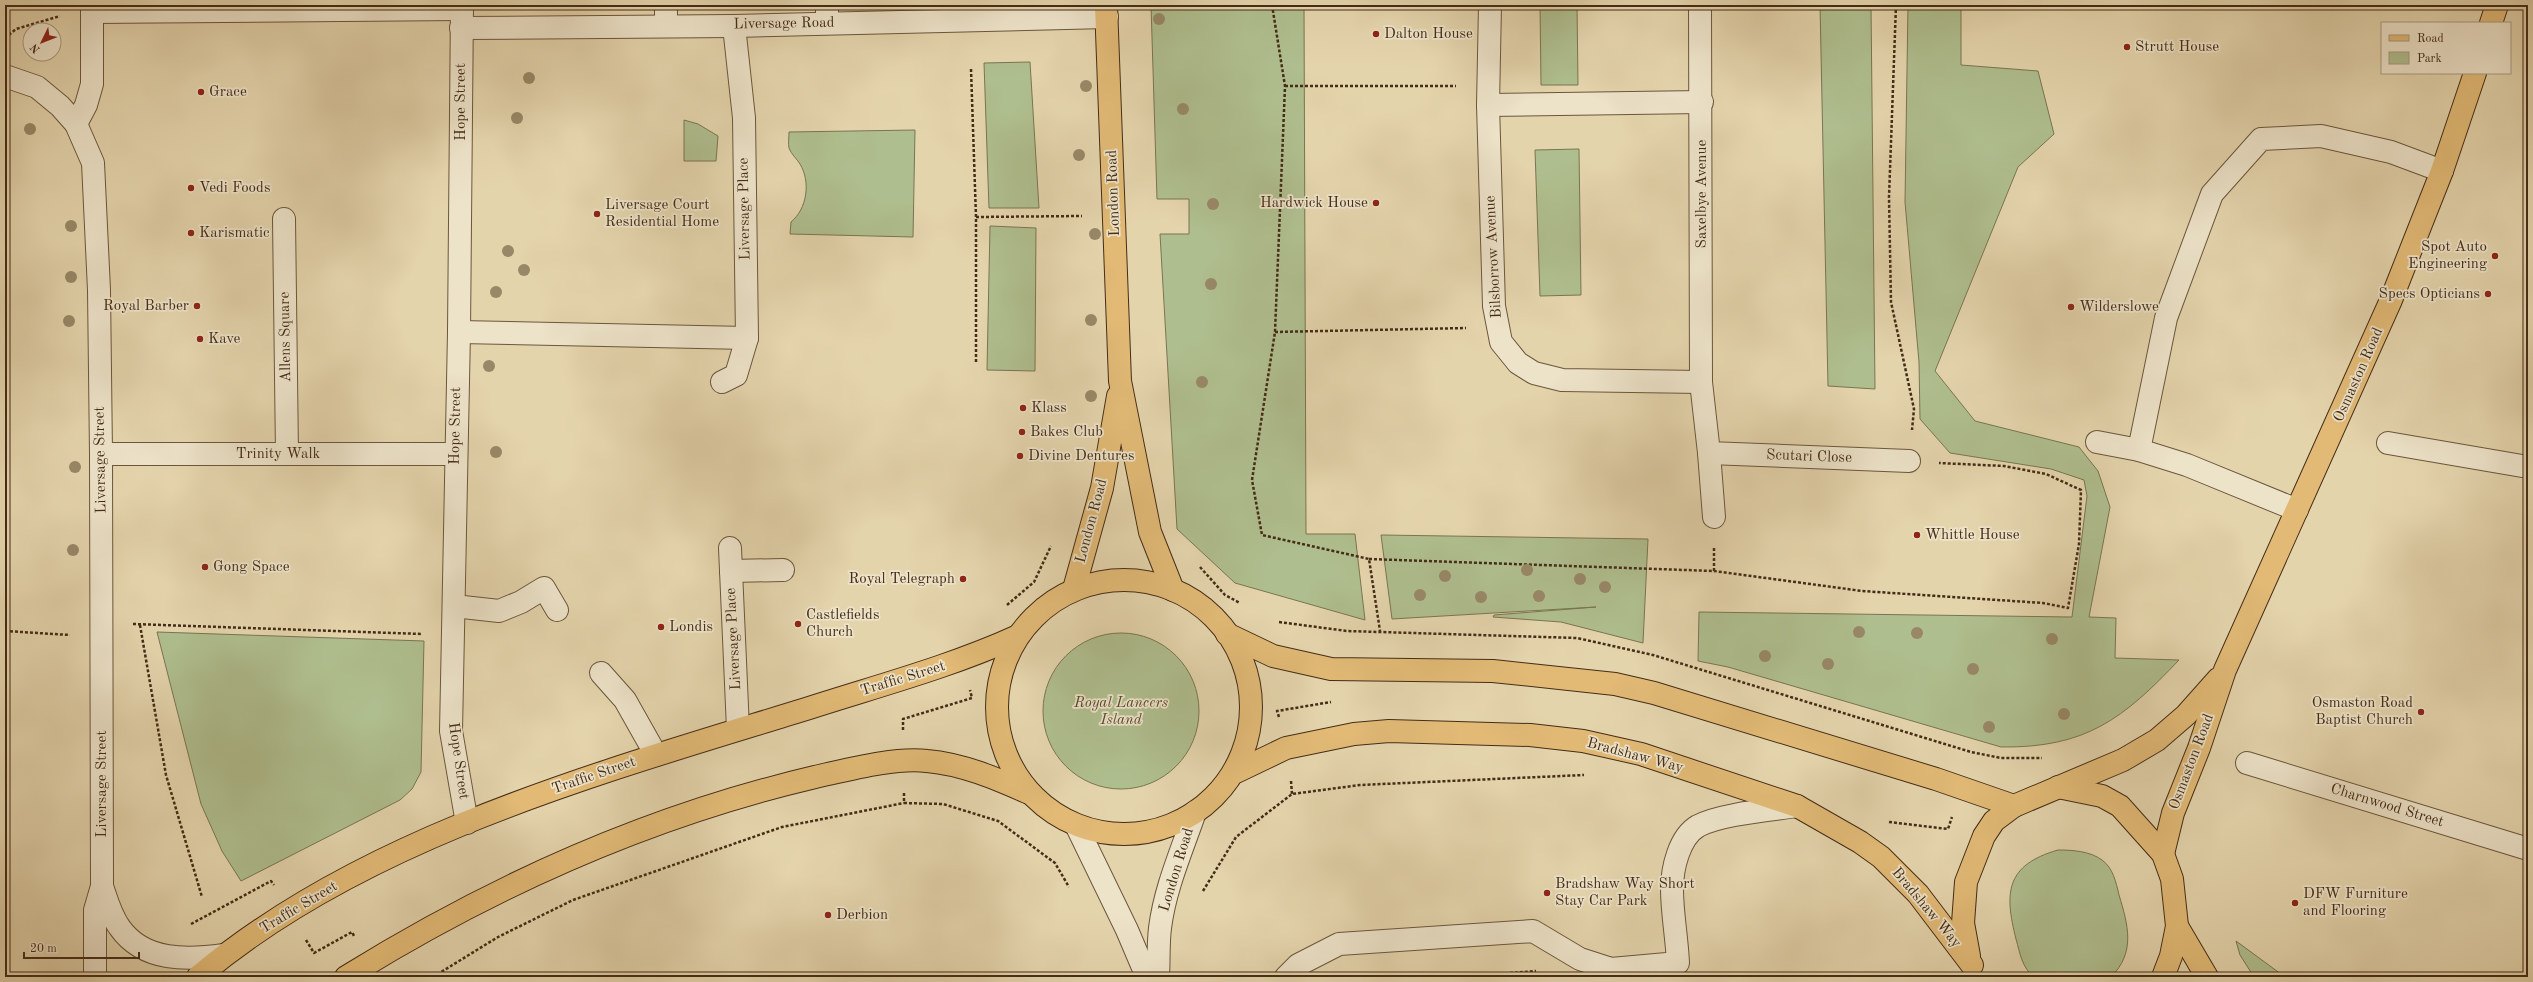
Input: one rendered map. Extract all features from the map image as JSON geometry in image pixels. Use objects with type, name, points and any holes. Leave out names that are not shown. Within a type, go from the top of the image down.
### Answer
[{"type":"main road","points":[[2491,22],[2496,5]]},
{"type":"main road","name":"London Road","points":[[1106,11],[1115,216],[1120,381],[1146,517],[1173,590]]},
{"type":"main road","name":"Osmaston Road","points":[[2163,854],[2173,813],[2199,748],[2225,670],[2383,320],[2442,171],[2475,74]]},
{"type":"main road","name":"London Road","points":[[1074,589],[1102,488],[1120,381]]},
{"type":"main road","points":[[1126,580],[1142,581],[1173,590],[1203,608],[1227,634],[1239,654],[1246,675],[1250,720],[1246,742],[1236,772],[1220,790],[1195,812],[1172,824],[1140,834],[1126,835],[1077,827],[1045,807],[1030,793],[1007,758],[997,717],[1000,675],[1018,636],[1034,617],[1052,602],[1074,589],[1101,582],[1126,580]]},
{"type":"main road","points":[[1227,634],[1273,656],[1331,669],[1493,671],[1615,684],[1654,693],[1962,788],[2014,806]]},
{"type":"main road","name":"Traffic Street","points":[[198,977],[224,955],[289,912],[334,886],[371,866],[467,823],[528,799],[656,756],[963,660],[1018,636]]},
{"type":"main road","name":"Osmaston Road","points":[[1974,971],[1963,923],[1966,882],[1984,836],[1994,821],[2014,806],[2123,760],[2157,740],[2186,715],[2225,670]]},
{"type":"main road","name":"Bradshaw Way","points":[[1236,772],[1286,748],[1354,734],[1389,731],[1530,735],[1584,741],[1641,754],[1797,806],[1860,842],[1881,857],[1918,894],[1974,971]]},
{"type":"main road","points":[[346,977],[476,903],[658,823],[779,786],[904,760],[928,761],[984,774],[1030,793]]},
{"type":"main road","points":[[2058,787],[2102,796],[2120,806],[2163,854],[2172,879],[2177,926],[2171,956],[2163,977]]},
{"type":"main road","points":[[2177,926],[2207,977]]},
{"type":"street","name":"Bilsborrow Avenue","points":[[1490,5],[1489,96],[1497,327],[1501,342],[1518,363],[1534,373],[1562,380],[1701,382]]},
{"type":"street","name":"Saxelbye Avenue","points":[[1700,5],[1702,102],[1701,382],[1714,517]]},
{"type":"street","name":"Liversage Road","points":[[92,9],[306,8],[462,14],[666,16],[734,26],[827,14],[1106,11]]},
{"type":"street","points":[[76,124],[86,105],[92,84],[92,9]]},
{"type":"street","name":"Hope Street","points":[[462,14],[459,332],[451,731],[467,823]]},
{"type":"street","name":"Liversage Place","points":[[722,382],[736,375],[747,338],[744,118],[734,26]]},
{"type":"street","name":"Liversage Street","points":[[5,76],[37,87],[76,124],[93,163],[99,290],[102,637],[102,886],[95,910],[95,977]]},
{"type":"street","points":[[1489,96],[1702,102]]},
{"type":"street","points":[[2139,450],[2166,318],[2212,194],[2261,139],[2321,136],[2391,152],[2442,171]]},
{"type":"street","name":"Allens Square","points":[[284,219],[287,454]]},
{"type":"street","points":[[459,332],[747,338]]},
{"type":"street","points":[[2097,442],[2139,450],[2188,465],[2297,510]]},
{"type":"street","points":[[2388,443],[2528,467]]},
{"type":"street","name":"Scutari Close","points":[[1709,453],[1909,461]]},
{"type":"street","name":"Trinity Walk","points":[[101,454],[456,454]]},
{"type":"street","name":"Liversage Place","points":[[730,548],[738,730]]},
{"type":"street","points":[[731,570],[783,570]]},
{"type":"street","points":[[454,606],[499,611],[521,602],[544,588],[557,610]]},
{"type":"street","points":[[601,673],[625,700],[656,756]]},
{"type":"street","name":"Charnwood Street","points":[[2247,763],[2528,849]]},
{"type":"street","points":[[1286,977],[1298,966],[1340,944],[1533,931],[1580,958],[1611,969],[1678,963],[1672,889],[1674,869],[1680,850],[1690,833],[1698,826],[1717,820],[1797,806]]},
{"type":"street","name":"London Road","points":[[1158,977],[1160,927],[1170,885],[1195,812]]},
{"type":"street","points":[[1077,827],[1127,930],[1147,977]]},
{"type":"street","name":"Liversage Street","points":[[102,886],[120,929],[142,948],[174,958],[197,959],[224,955]]},
{"type":"path","points":[[1272,5],[1285,86],[1275,332],[1252,480],[1262,535],[1369,559],[1714,571],[1862,591],[2043,603],[2068,608],[2080,544],[2081,490],[2046,474],[2004,466],[1909,461],[1914,409],[1891,302],[1890,197],[1896,5]]},
{"type":"path","points":[[5,38],[16,29],[52,17],[92,9]]},
{"type":"path","points":[[971,69],[976,217],[976,364]]},
{"type":"path","points":[[1285,86],[1489,96]]},
{"type":"path","points":[[976,217],[1115,216]]},
{"type":"path","points":[[1275,332],[1497,327]]},
{"type":"path","points":[[1000,609],[1020,596],[1034,582],[1044,566],[1058,526],[1089,533]]},
{"type":"path","points":[[1369,559],[1380,630]]},
{"type":"path","points":[[1195,561],[1225,596],[1244,605]]},
{"type":"path","points":[[1274,620],[1347,631]]},
{"type":"path","points":[[202,897],[166,775],[140,625],[453,635]]},
{"type":"path","points":[[5,631],[102,637]]},
{"type":"path","points":[[904,803],[903,719],[972,698],[963,660]]},
{"type":"path","points":[[1860,842],[1874,820],[1948,829],[1972,752]]},
{"type":"path","points":[[1165,906],[1191,910],[1236,837],[1292,794],[1360,785],[1586,775]]},
{"type":"path","points":[[433,977],[498,937],[573,900],[602,889],[782,827],[904,803],[942,804],[998,821],[1055,863],[1074,896],[1103,882]]},
{"type":"path","points":[[1460,977],[1538,971],[1542,974]]},
{"type":"green space","points":[[1151,5],[1304,5],[1306,534],[1355,534],[1365,620],[1235,583],[1177,529],[1160,234],[1189,234],[1189,199],[1157,199]]},
{"type":"green space","points":[[1540,5],[1577,5],[1578,85],[1541,85]]},
{"type":"green space","points":[[1820,5],[1871,5],[1875,389],[1828,386]]},
{"type":"green space","points":[[1908,5],[1961,5],[1961,65],[2038,71],[2054,134],[2018,167],[1935,371],[1975,421],[2079,447],[2098,471],[2110,507],[2089,617],[2116,618],[2115,658],[2179,660],[2140,699],[2120,714],[2101,726],[2080,735],[2057,742],[2031,746],[2001,747],[1728,667],[1698,661],[1699,612],[2072,617],[2087,496],[2084,480],[2051,469],[1950,453],[1920,419],[1919,362],[1905,202]]},
{"type":"green space","points":[[1030,62],[1039,208],[989,208],[984,63]]},
{"type":"green space","points":[[684,120],[698,124],[718,136],[716,161],[684,161]]},
{"type":"green space","points":[[915,130],[913,237],[790,234],[791,222],[801,210],[804,203],[806,187],[800,164],[789,148],[789,132]]},
{"type":"green space","points":[[1579,149],[1581,295],[1540,296],[1535,150]]},
{"type":"green space","points":[[990,226],[1036,228],[1035,371],[987,370]]},
{"type":"green space","points":[[1381,535],[1648,539],[1643,643],[1561,622],[1493,617],[1494,615],[1596,607],[1392,619]]},
{"type":"green space","points":[[157,632],[424,641],[421,772],[412,789],[400,800],[241,881],[222,851],[201,804]]},
{"type":"green space","name":"Royal Lancers Island","points":[[1113,633],[1129,633],[1151,638],[1177,655],[1194,681],[1198,696],[1198,726],[1194,741],[1177,767],[1151,784],[1129,789],[1113,789],[1091,784],[1071,772],[1060,761],[1048,741],[1043,719],[1043,703],[1048,681],[1060,661],[1071,650],[1091,638]]},
{"type":"green space","points":[[2058,850],[2081,852],[2097,857],[2106,863],[2114,876],[2125,917],[2128,938],[2124,958],[2119,968],[2111,977],[2034,977],[2024,965],[2016,939],[2010,907],[2010,894],[2013,882],[2019,872],[2028,864],[2041,856]]},
{"type":"green space","points":[[2236,941],[2285,977],[2254,977],[2240,955]]},
{"type":"place","name":"Dalton House","points":[[1376,34]]},
{"type":"place","name":"Strutt House","points":[[2127,47]]},
{"type":"place","name":"Grace","points":[[201,92]]},
{"type":"place","name":"Vedi Foods","points":[[191,188]]},
{"type":"place","name":"Hardwick House","points":[[1376,203]]},
{"type":"place","name":"Liversage Court Residential Home","points":[[597,214]]},
{"type":"place","name":"Karismatic","points":[[191,233]]},
{"type":"place","name":"Spot Auto Engineering","points":[[2495,256]]},
{"type":"place","name":"Specs Opticians","points":[[2488,294]]},
{"type":"place","name":"Royal Barber","points":[[197,306]]},
{"type":"place","name":"Wilderslowe","points":[[2071,307]]},
{"type":"place","name":"Kave","points":[[200,339]]},
{"type":"place","name":"Klass","points":[[1023,408]]},
{"type":"place","name":"Bakes Club","points":[[1022,432]]},
{"type":"place","name":"Divine Dentures","points":[[1020,456]]},
{"type":"place","name":"Whittle House","points":[[1917,535]]},
{"type":"place","name":"Gong Space","points":[[205,567]]},
{"type":"place","name":"Royal Telegraph","points":[[963,579]]},
{"type":"place","name":"Castlefields Church","points":[[798,624]]},
{"type":"place","name":"Londis","points":[[661,627]]},
{"type":"place","name":"Osmaston Road Baptist Church","points":[[2421,712]]},
{"type":"place","name":"Bradshaw Way Short Stay Car Park","points":[[1547,893]]},
{"type":"place","name":"DFW Furniture and Flooring","points":[[2295,903]]},
{"type":"place","name":"Derbion","points":[[828,915]]}]
